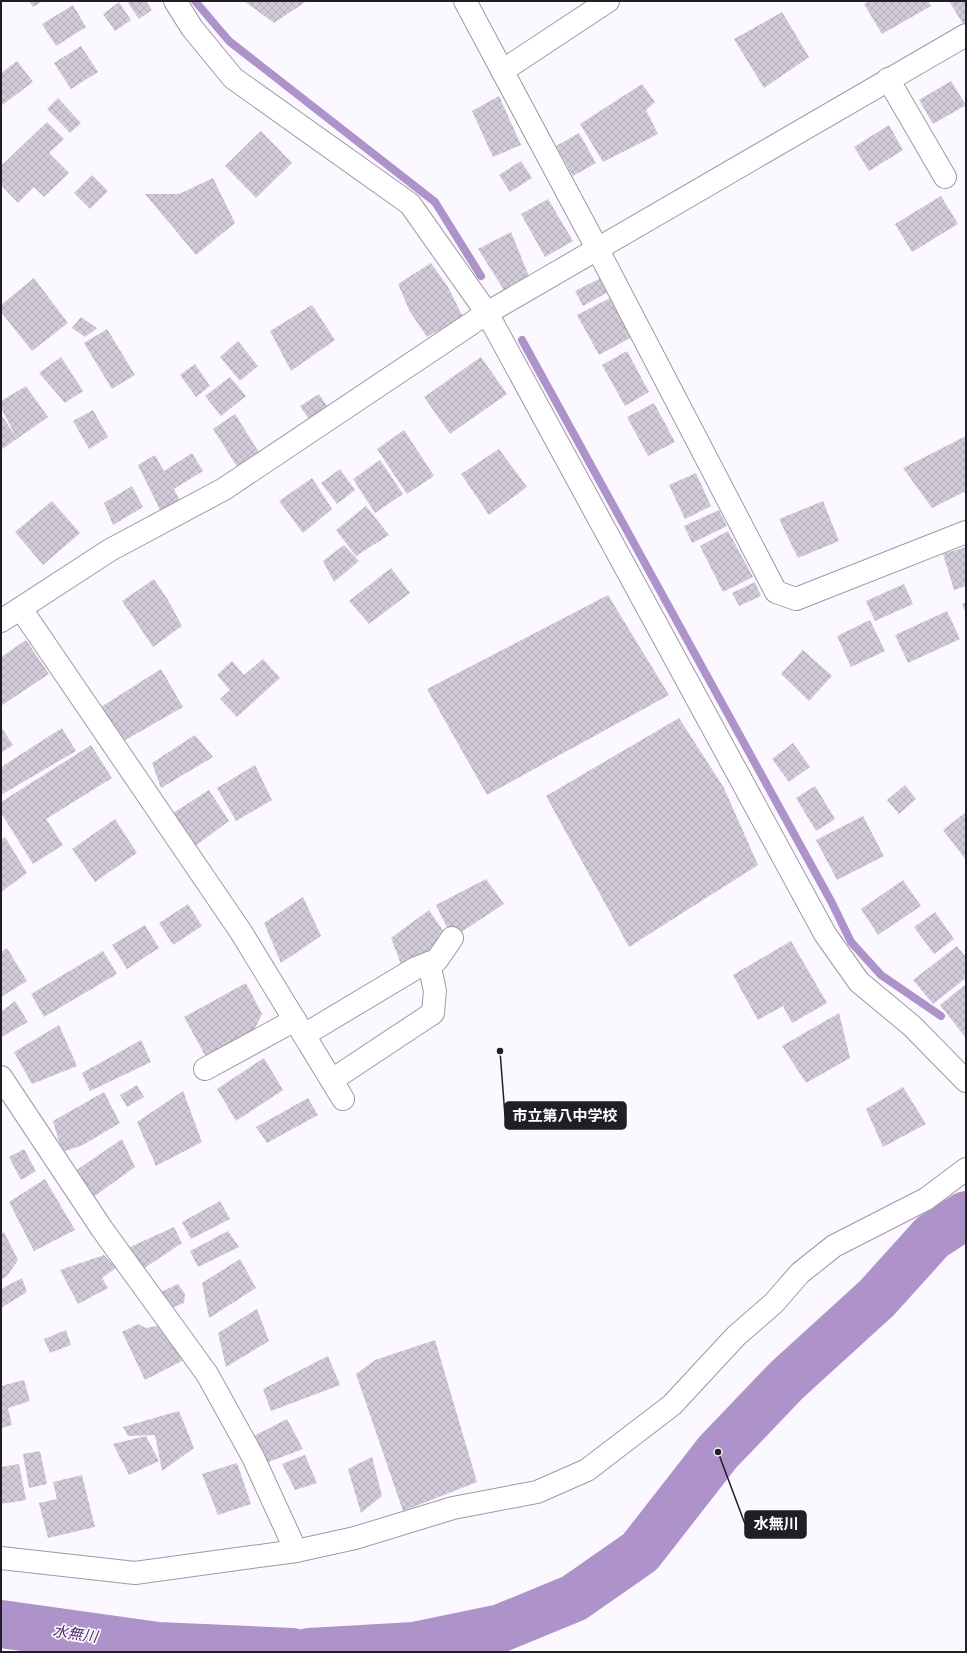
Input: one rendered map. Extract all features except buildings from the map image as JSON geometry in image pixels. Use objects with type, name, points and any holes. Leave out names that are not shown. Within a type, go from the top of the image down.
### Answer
[{"type":"street","points":[[175,1],[192,28],[233,78],[410,204],[436,238],[487,313],[825,934],[859,982],[912,1026],[966,1081]]},
{"type":"street","points":[[465,1],[598,250],[776,592],[796,599],[966,532]]},
{"type":"street","points":[[502,71],[608,1]]},
{"type":"street","points":[[1,622],[110,550],[224,489],[487,313],[598,250],[966,35]]},
{"type":"street","points":[[888,80],[945,177]]},
{"type":"street","points":[[21,609],[241,932],[343,1098]]},
{"type":"street","points":[[204,1068],[300,1028],[416,968],[437,960],[452,938]]},
{"type":"street","points":[[332,1080],[433,1013],[435,991],[429,963]]},
{"type":"street","points":[[1,1077],[102,1229],[208,1374],[253,1457],[296,1551]]},
{"type":"street","points":[[1,1558],[135,1573],[296,1551],[355,1538],[453,1508],[537,1492],[587,1470],[672,1405],[736,1336],[774,1303],[800,1273],[834,1246],[926,1199],[966,1168]]},
{"type":"waterway","points":[[195,1],[229,41],[435,202],[481,276]]},
{"type":"waterway","points":[[522,340],[832,903],[851,942],[881,975],[941,1016]]},
{"type":"waterway","name":"水無川","points":[[309,1652],[414,1646],[501,1628],[574,1598],[640,1552],[718,1452],[787,1380],[877,1298],[932,1237],[966,1215]]},
{"type":"waterway","name":"水無川","points":[[1,1624],[158,1646],[293,1652]]},
{"type":"place","name":"市立第八中学校","points":[[500,1051]]},
{"type":"place","name":"水無川","points":[[718,1452]]}]
